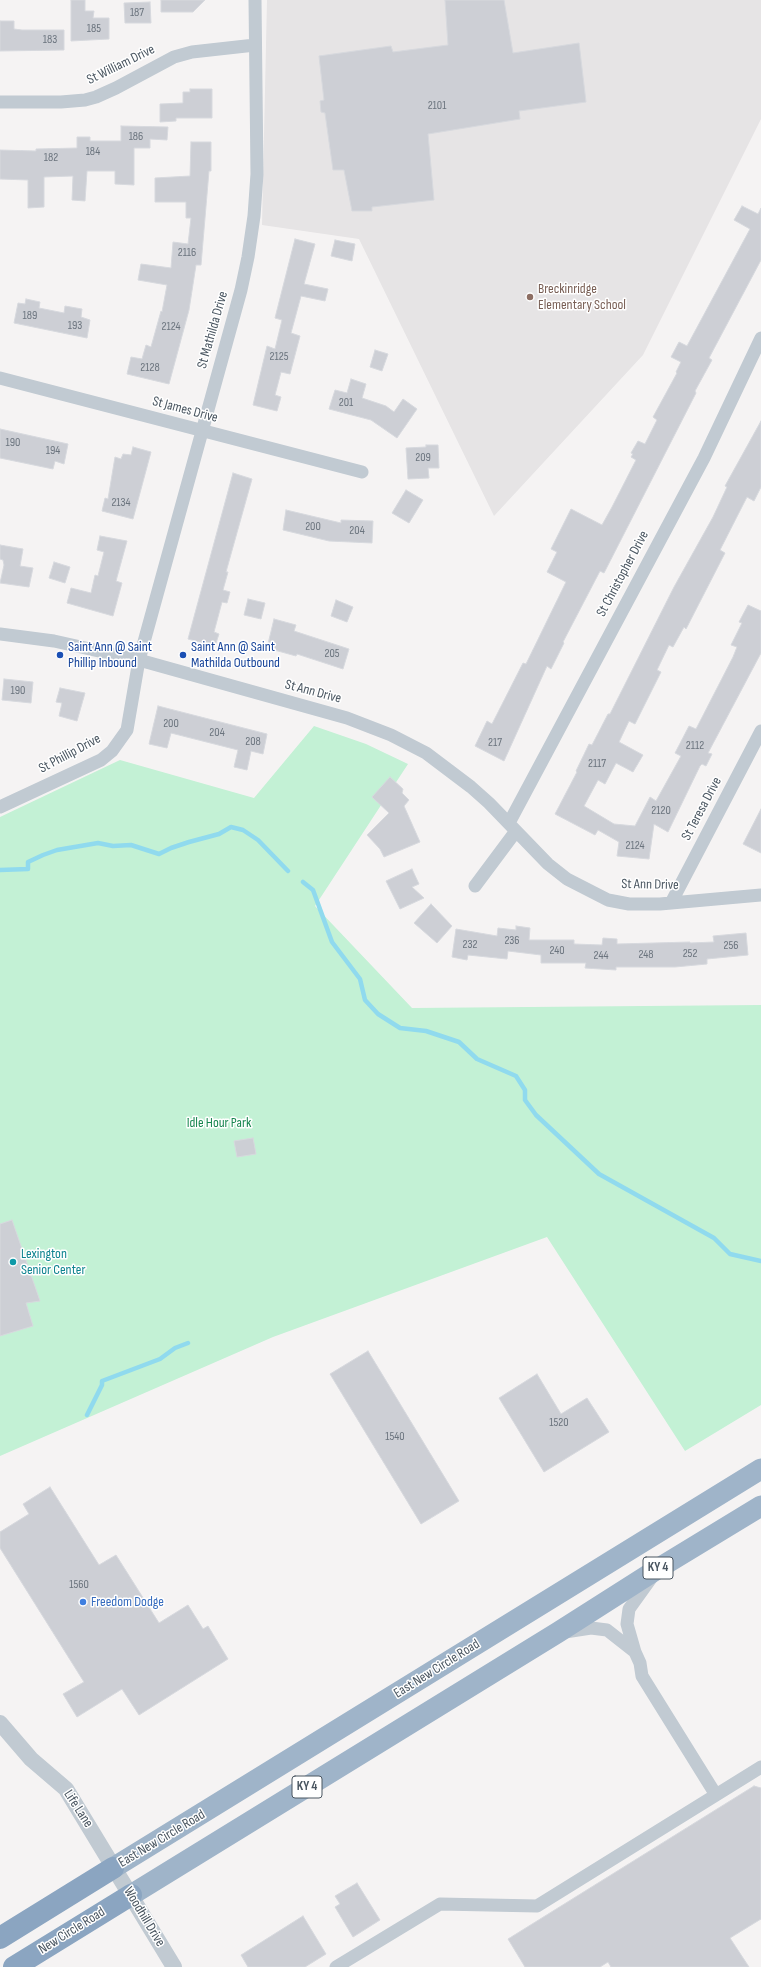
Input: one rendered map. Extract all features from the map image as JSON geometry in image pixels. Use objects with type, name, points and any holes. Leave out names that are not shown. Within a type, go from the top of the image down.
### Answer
[{"type":"highway","name":"East New Circle Road","points":[[113,1868],[761,1469]]},
{"type":"highway","name":"KY 4","points":[[130,1895],[761,1506]]},
{"type":"highway","name":"KY 4","points":[[0,1938],[113,1868]]},
{"type":"highway","name":"New Circle Road","points":[[14,1967],[130,1895]]},
{"type":"street","name":"St Mathilda Drive","points":[[139,660],[241,290],[254,216],[257,174],[255,0]]},
{"type":"street","name":"St William Drive","points":[[0,102],[61,102],[85,100],[116,88],[174,57],[204,50],[255,45]]},
{"type":"street","name":"St Christopher Drive","points":[[512,827],[704,458],[761,338]]},
{"type":"street","name":"St James Drive","points":[[0,378],[362,472]]},
{"type":"street","name":"St Ann Drive","points":[[0,634],[54,641],[139,660],[347,718],[391,735],[426,753],[443,765],[489,803],[548,864],[567,880],[608,900],[629,904],[671,903],[761,895]]},
{"type":"street","name":"St Phillip Drive","points":[[0,808],[101,760],[112,751],[127,730],[139,660]]},
{"type":"street","name":"St Teresa Drive","points":[[671,903],[761,730]]},
{"type":"street","points":[[475,886],[512,827]]},
{"type":"street","points":[[659,1568],[629,1609],[627,1624],[635,1652],[640,1663],[642,1676],[716,1795]]},
{"type":"street","points":[[557,1633],[591,1628],[607,1630],[635,1652]]},
{"type":"street","name":"Life Lane","points":[[0,1723],[31,1759],[66,1789],[113,1868]]},
{"type":"street","points":[[336,1967],[440,1904],[537,1906],[761,1766]]},
{"type":"street","name":"Woodhill Drive","points":[[113,1868],[174,1967]]},
{"type":"shaded area","name":"Breckinridge Elementary School","points":[[267,0],[761,0],[761,119],[643,355],[494,516],[359,239],[262,225]]},
{"type":"green space","name":"Idle Hour Park","points":[[314,726],[366,744],[408,764],[315,906],[412,1008],[761,1005],[761,1405],[685,1451],[547,1237],[273,1337],[0,1456],[0,817],[120,760],[254,798]]},
{"type":"building","points":[[71,0],[85,0],[85,11],[94,11],[93,18],[109,18],[109,39],[71,41]]},
{"type":"building","points":[[161,0],[205,0],[193,12],[161,12]]},
{"type":"building","points":[[445,0],[504,0],[513,53],[579,43],[586,102],[519,111],[520,119],[428,134],[434,200],[372,207],[372,211],[352,211],[344,170],[333,170],[325,113],[321,112],[320,101],[324,100],[319,56],[391,46],[393,52],[448,45]]},
{"type":"building","points":[[150,2],[151,23],[125,23],[124,3]]},
{"type":"building","points":[[0,21],[14,21],[14,29],[64,30],[64,50],[0,51]]},
{"type":"building","points":[[190,89],[212,89],[212,118],[176,118],[176,121],[160,122],[160,104],[183,103],[183,92],[190,92]]},
{"type":"building","points":[[121,126],[168,127],[167,140],[150,139],[150,148],[134,148],[134,185],[115,184],[115,171],[87,171],[85,201],[72,200],[73,176],[44,177],[44,207],[28,208],[28,180],[0,179],[0,150],[36,151],[36,149],[77,148],[77,137],[90,137],[90,141],[121,141]]},
{"type":"building","points":[[191,142],[211,142],[211,171],[209,171],[201,265],[196,265],[189,310],[169,384],[127,374],[131,357],[142,359],[146,345],[151,347],[161,311],[162,312],[167,285],[138,280],[141,264],[171,268],[173,242],[188,244],[191,218],[186,218],[186,202],[155,202],[155,178],[190,176]]},
{"type":"building","points":[[742,206],[758,214],[761,208],[761,260],[709,358],[712,360],[695,391],[696,393],[604,573],[600,571],[563,642],[564,643],[551,669],[547,666],[504,761],[475,746],[487,721],[492,724],[523,663],[526,664],[566,582],[547,572],[557,552],[551,549],[571,509],[602,525],[636,460],[631,457],[633,454],[631,453],[638,441],[645,444],[657,420],[653,417],[677,373],[676,372],[681,362],[671,357],[679,342],[687,346],[750,229],[734,220]]},
{"type":"building","points":[[295,239],[315,244],[304,284],[328,289],[325,301],[301,296],[291,333],[300,336],[290,374],[281,372],[275,395],[281,397],[277,411],[253,405],[267,346],[275,349],[282,320],[275,318]]},
{"type":"building","points":[[335,240],[355,244],[352,261],[331,256]]},
{"type":"building","points":[[26,299],[40,302],[39,308],[64,313],[65,306],[82,309],[81,317],[90,320],[87,338],[14,323],[18,303],[25,304]]},
{"type":"building","points":[[375,350],[388,354],[382,371],[370,367]]},
{"type":"building","points":[[351,379],[366,384],[362,398],[386,406],[394,412],[403,399],[417,409],[397,438],[371,420],[329,409],[335,390],[347,393]]},
{"type":"building","points":[[761,421],[761,487],[754,501],[747,497],[720,550],[725,553],[686,629],[684,627],[673,647],[669,645],[657,670],[661,672],[635,724],[629,721],[619,742],[643,755],[633,772],[616,763],[605,784],[598,780],[584,806],[614,824],[635,826],[650,797],[656,801],[681,756],[675,753],[689,726],[696,729],[733,657],[737,647],[731,645],[742,623],[739,622],[748,605],[761,611],[761,653],[708,753],[712,754],[706,766],[702,764],[700,766],[668,832],[654,824],[649,859],[617,856],[619,842],[598,830],[595,835],[555,814],[577,772],[576,771],[589,744],[592,745],[608,714],[610,714],[674,587],[713,517],[727,487],[725,486]]},
{"type":"building","points":[[0,429],[68,444],[64,464],[55,461],[53,469],[0,458]]},
{"type":"building","points":[[426,445],[438,445],[439,468],[428,468],[429,478],[408,479],[406,448],[426,447]]},
{"type":"building","points":[[133,447],[151,452],[133,519],[102,511],[105,498],[108,499],[115,457],[121,459],[123,454],[131,455]]},
{"type":"building","points":[[233,473],[252,479],[226,572],[228,572],[223,590],[230,592],[227,603],[222,602],[214,632],[219,634],[215,646],[188,639]]},
{"type":"building","points":[[406,490],[423,500],[409,523],[392,513]]},
{"type":"building","points":[[286,510],[341,523],[341,520],[373,521],[372,543],[329,541],[283,530]]},
{"type":"building","points":[[100,536],[127,541],[116,581],[122,583],[113,616],[67,603],[71,588],[91,593],[95,575],[98,576],[104,552],[97,550]]},
{"type":"building","points":[[0,545],[23,549],[20,566],[33,568],[29,587],[0,583],[4,565],[3,560],[0,559]]},
{"type":"building","points":[[54,562],[70,567],[65,583],[49,578]]},
{"type":"building","points":[[248,599],[265,603],[261,619],[244,615]]},
{"type":"building","points":[[336,600],[353,607],[347,622],[331,616]]},
{"type":"building","points":[[274,619],[296,625],[294,631],[349,649],[343,669],[297,654],[296,656],[267,648]]},
{"type":"building","points":[[4,679],[33,682],[31,703],[2,700]]},
{"type":"building","points":[[60,688],[85,693],[77,721],[59,716],[62,703],[56,702]]},
{"type":"building","points":[[158,706],[267,734],[263,754],[251,751],[247,770],[234,767],[238,750],[171,733],[167,748],[149,744]]},
{"type":"building","points":[[390,777],[403,789],[402,793],[409,800],[404,806],[420,842],[384,857],[380,849],[367,835],[389,813],[372,797]]},
{"type":"building","points":[[761,809],[761,853],[743,844]]},
{"type":"building","points":[[412,869],[419,884],[412,887],[424,898],[400,909],[386,881]]},
{"type":"building","points":[[431,904],[452,926],[437,943],[414,923]]},
{"type":"building","points":[[516,926],[530,928],[529,940],[574,940],[574,944],[602,945],[603,938],[617,939],[617,944],[690,943],[714,942],[713,936],[746,933],[748,955],[707,959],[707,964],[675,967],[616,967],[616,970],[585,968],[586,963],[541,963],[541,955],[508,951],[507,959],[468,955],[467,960],[452,957],[456,929],[497,936],[498,928],[516,930]]},
{"type":"building","points":[[253,1138],[256,1154],[237,1157],[234,1141]]},
{"type":"building","name":"Lexington Senior Center","points":[[12,1220],[40,1301],[26,1303],[33,1326],[0,1336],[0,1224]]},
{"type":"building","points":[[368,1351],[459,1501],[421,1524],[330,1374]]},
{"type":"building","points":[[537,1374],[561,1414],[587,1398],[609,1432],[544,1472],[499,1398]]},
{"type":"building","points":[[50,1487],[99,1565],[116,1555],[159,1623],[188,1605],[203,1629],[208,1626],[228,1659],[139,1715],[122,1689],[77,1717],[63,1694],[84,1682],[0,1548],[0,1532],[29,1514],[23,1504]]},
{"type":"building","points":[[754,1786],[761,1788],[761,1919],[730,1938],[749,1967],[611,1967],[608,1962],[600,1967],[525,1967],[508,1939]]},
{"type":"building","points":[[357,1883],[380,1920],[353,1937],[335,1907],[340,1904],[335,1896]]},
{"type":"building","points":[[303,1916],[326,1954],[305,1967],[248,1967],[241,1955]]},
{"type":"waterway","points":[[0,870],[28,869],[28,862],[43,855],[57,850],[98,843],[113,846],[131,845],[159,854],[171,848],[219,834],[231,827],[243,830],[258,840],[288,871]]},
{"type":"waterway","points":[[303,882],[313,890],[332,942],[360,979],[365,1000],[378,1014],[400,1028],[426,1031],[459,1042],[477,1059],[516,1076],[525,1090],[525,1100],[536,1115],[599,1174],[714,1238],[730,1254],[761,1261]]},
{"type":"waterway","points":[[87,1415],[102,1385],[102,1381],[160,1359],[175,1348],[188,1343]]},
{"type":"place","name":"Breckinridge Elementary School","points":[[530,297]]},
{"type":"place","name":"Saint Ann @ Saint Phillip Inbound","points":[[60,655]]},
{"type":"place","name":"Saint Ann @ Saint Mathilda Outbound","points":[[183,655]]},
{"type":"place","name":"Lexington Senior Center","points":[[13,1262]]},
{"type":"place","name":"Freedom Dodge","points":[[83,1602]]}]
